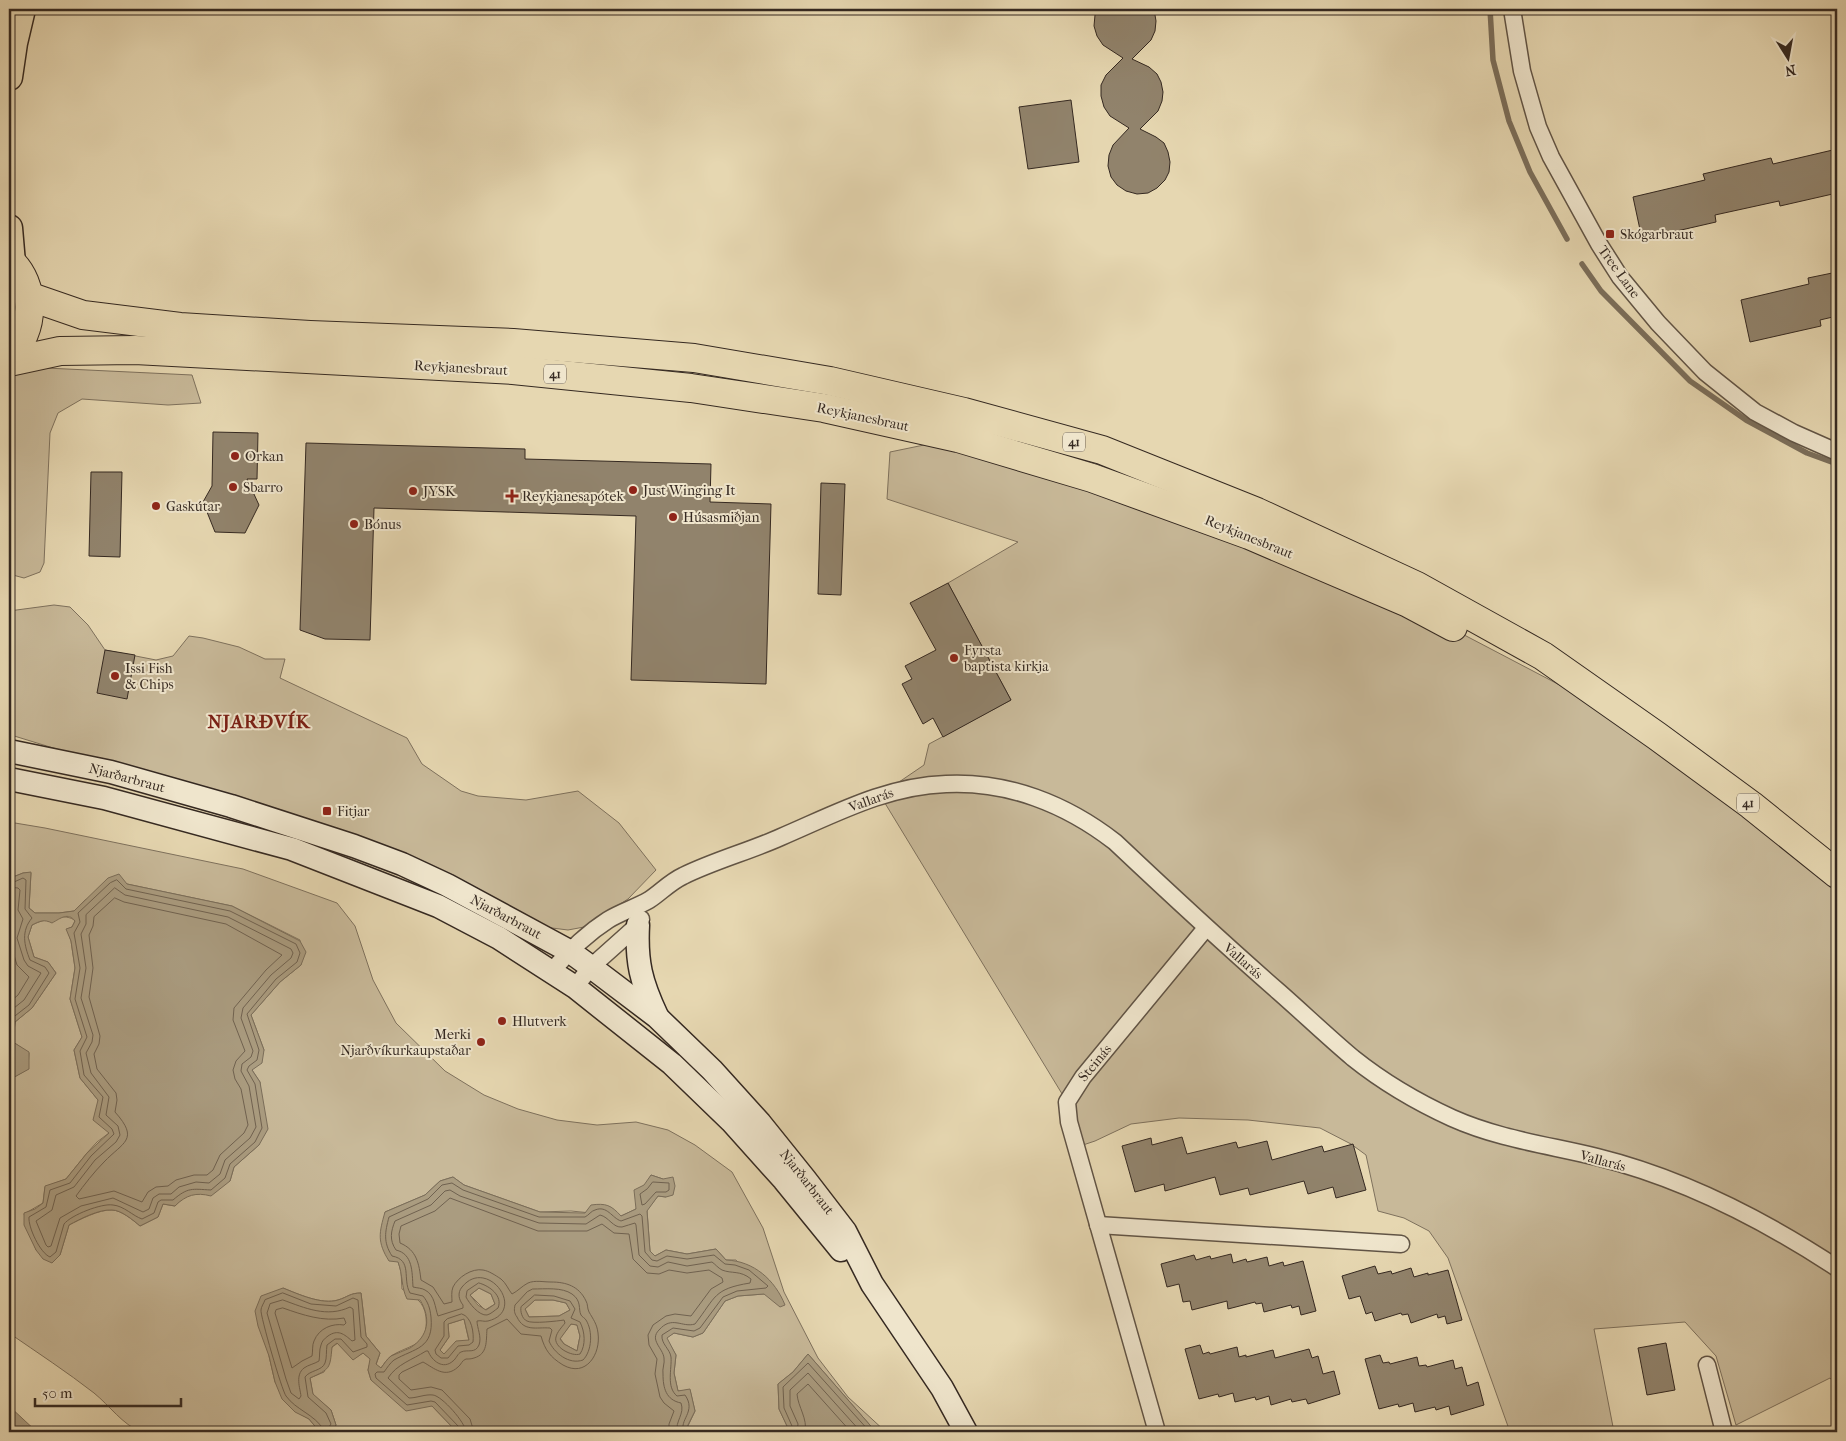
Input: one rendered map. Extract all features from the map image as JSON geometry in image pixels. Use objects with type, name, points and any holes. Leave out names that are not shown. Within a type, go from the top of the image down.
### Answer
[{"type":"highway","points":[[9,356],[24,334],[29,315],[28,296],[23,279],[11,262]]},
{"type":"highway","name":"Reykjanesbraut","points":[[28,296],[83,314],[180,327],[310,335],[513,343],[694,358],[830,381],[964,412],[1112,453],[1257,512],[1417,586],[1544,656],[1751,805],[1837,874]]},
{"type":"highway","name":"Reykjanesbraut","points":[[9,362],[60,351],[134,350],[514,370],[691,388],[824,408],[958,438],[1072,472],[1249,535],[1408,603],[1657,736]]},
{"type":"main road","points":[[9,77],[22,9]]},
{"type":"main road","points":[[9,228],[11,262]]},
{"type":"main road","name":"Njarðarbraut","points":[[9,744],[19,753],[111,772],[231,806],[354,846],[402,864],[569,951],[591,966],[657,1017],[712,1070],[760,1123],[845,1231],[872,1284],[942,1388],[966,1432]]},
{"type":"main road","name":"Njarðarbraut","points":[[9,778],[104,798],[292,849],[438,906],[500,938],[575,987],[672,1064],[730,1121],[784,1180],[836,1244],[872,1284]]},
{"type":"main road","points":[[638,925],[639,969],[657,1017]]},
{"type":"street","name":"Tree Lane","points":[[1512,9],[1522,71],[1538,126],[1551,157],[1598,244],[1620,277],[1658,323],[1705,372],[1755,412],[1794,434],[1837,452]]},
{"type":"street","name":"Vallarás","points":[[552,971],[569,951],[608,920],[649,900],[682,876],[777,839],[880,795],[925,786],[972,784],[1009,790],[1035,797],[1067,810],[1088,822],[1115,842],[1206,928],[1354,1058],[1402,1092],[1453,1118],[1503,1137],[1598,1157],[1654,1175],[1713,1199],[1792,1239],[1837,1268]]},
{"type":"street","points":[[575,987],[591,966],[638,925],[649,900]]},
{"type":"street","name":"Steinás","points":[[1157,1432],[1074,1148],[1068,1122],[1067,1102],[1083,1077],[1206,928]]},
{"type":"street","points":[[1098,1225],[1401,1244]]},
{"type":"street","points":[[1707,1365],[1724,1432]]},
{"type":"shaded area","points":[[46,368],[192,375],[201,403],[168,405],[82,399],[58,413],[50,433],[44,563],[40,572],[24,578],[9,574],[9,371]]},
{"type":"shaded area","points":[[958,438],[1407,605],[1657,736],[1837,888],[1837,1386],[1830,1378],[1736,1425],[1716,1356],[1685,1322],[1594,1329],[1614,1432],[1510,1432],[1448,1258],[1429,1231],[1404,1218],[1378,1211],[1366,1155],[1351,1144],[1320,1128],[1248,1120],[1179,1118],[1131,1124],[1095,1141],[1074,1148],[1067,1102],[880,795],[924,765],[929,744],[1011,700],[948,583],[1018,542],[887,499],[890,452]]},
{"type":"shaded area","points":[[54,605],[70,607],[88,625],[105,650],[156,660],[173,656],[189,636],[239,647],[265,659],[285,659],[280,678],[407,738],[422,764],[461,791],[478,796],[526,800],[578,791],[619,823],[656,870],[628,899],[584,927],[568,930],[544,927],[141,775],[11,735],[9,734],[9,611]]},
{"type":"shaded area","points":[[9,822],[243,869],[337,903],[355,926],[373,980],[396,1023],[445,1071],[484,1095],[518,1109],[557,1120],[597,1125],[636,1122],[668,1130],[695,1145],[732,1172],[763,1228],[784,1292],[818,1358],[848,1397],[886,1432],[876,1432],[808,1354],[793,1372],[778,1384],[779,1409],[787,1426],[785,1432],[690,1432],[687,1428],[695,1411],[690,1390],[678,1391],[674,1373],[676,1355],[666,1338],[674,1333],[693,1337],[703,1333],[725,1301],[738,1296],[764,1294],[736,1260],[726,1260],[716,1249],[687,1254],[666,1250],[655,1256],[650,1251],[647,1210],[658,1196],[666,1197],[663,1179],[651,1175],[636,1209],[621,1216],[571,1211],[540,1212],[464,1185],[453,1177],[440,1181],[425,1195],[385,1212],[401,1272],[402,1289],[421,1303],[425,1312],[426,1327],[424,1334],[417,1343],[391,1356],[381,1368],[376,1365],[380,1353],[366,1336],[361,1293],[352,1294],[338,1300],[325,1301],[310,1298],[283,1288],[269,1356],[275,1382],[295,1411],[309,1419],[319,1431],[330,1432],[141,1432],[134,1429],[94,1393],[9,1333],[9,1080],[28,1069],[29,1053],[13,1042],[15,1022],[32,1008],[56,973],[48,962],[34,957],[28,937],[32,925],[48,919],[61,917],[71,918],[75,921],[72,927],[67,929],[71,941],[75,968],[70,999],[82,1037],[74,1050],[80,1078],[98,1100],[109,1133],[97,1142],[66,1179],[45,1187],[43,1203],[24,1214],[36,1250],[60,1255],[69,1225],[96,1213],[116,1210],[140,1226],[158,1217],[163,1204],[175,1206],[184,1197],[230,1181],[234,1167],[259,1145],[260,1082],[252,1070],[264,1050],[251,1015],[280,982],[301,965],[300,940],[232,906],[127,884],[85,900],[74,911],[35,913],[29,908],[31,873],[23,873],[13,877],[9,876]]},
{"type":"shaded area","points":[[479,1288],[491,1294],[495,1304],[485,1310],[470,1295]]},
{"type":"shaded area","points":[[535,1300],[553,1300],[566,1303],[570,1310],[559,1316],[529,1317],[525,1309]]},
{"type":"shaded area","points":[[464,1319],[469,1341],[444,1354],[440,1350],[449,1337],[448,1324]]},
{"type":"shaded area","points":[[571,1324],[577,1325],[580,1336],[577,1351],[564,1344],[560,1338]]},
{"type":"shaded area","points":[[338,1343],[353,1359],[363,1353],[371,1359],[368,1370],[371,1380],[380,1386],[432,1406],[457,1432],[332,1432],[336,1425],[331,1410],[313,1395],[310,1378],[324,1372],[332,1347]]},
{"type":"water","points":[[31,872],[29,908],[35,913],[74,911],[108,878],[119,874],[127,884],[232,906],[300,941],[306,952],[301,965],[280,982],[251,1015],[264,1050],[262,1063],[252,1070],[260,1082],[268,1129],[259,1145],[234,1167],[230,1181],[211,1196],[201,1194],[187,1197],[175,1206],[163,1204],[158,1217],[140,1226],[116,1210],[101,1211],[84,1217],[69,1225],[60,1255],[52,1263],[43,1259],[36,1250],[24,1225],[24,1213],[35,1209],[43,1203],[45,1186],[66,1179],[87,1153],[109,1133],[93,1120],[98,1100],[80,1078],[74,1050],[82,1037],[70,999],[75,968],[71,941],[66,929],[72,927],[75,921],[70,917],[64,917],[52,923],[42,921],[32,925],[28,937],[34,957],[48,962],[56,973],[32,1008],[15,1022],[13,1042],[29,1052],[29,1069],[9,1080],[9,876],[13,877]]},
{"type":"water","points":[[651,1175],[663,1179],[673,1177],[675,1186],[673,1195],[666,1197],[658,1196],[647,1211],[650,1251],[655,1256],[666,1250],[687,1254],[716,1249],[726,1260],[746,1264],[762,1274],[776,1288],[785,1305],[780,1307],[764,1294],[738,1296],[725,1301],[703,1333],[693,1337],[674,1333],[667,1338],[676,1355],[674,1373],[678,1391],[690,1389],[695,1411],[687,1427],[690,1432],[457,1432],[432,1406],[406,1411],[371,1380],[368,1370],[370,1359],[363,1353],[353,1360],[337,1343],[332,1347],[331,1360],[328,1367],[310,1378],[313,1394],[331,1410],[336,1425],[332,1432],[319,1431],[309,1419],[295,1412],[282,1399],[258,1326],[255,1311],[261,1296],[283,1288],[310,1298],[325,1301],[338,1300],[352,1294],[361,1293],[366,1336],[380,1353],[376,1364],[381,1368],[391,1356],[410,1348],[421,1338],[427,1320],[424,1307],[420,1300],[407,1299],[398,1262],[389,1261],[382,1248],[380,1232],[385,1212],[425,1195],[440,1181],[453,1177],[464,1185],[540,1212],[585,1213],[591,1205],[601,1204],[611,1207],[621,1216],[636,1209],[634,1190],[644,1185]],"holes":[[[479,1288],[491,1294],[495,1304],[486,1310],[478,1305],[470,1295]],[[535,1300],[553,1300],[566,1303],[570,1310],[559,1316],[529,1317],[525,1309]],[[464,1319],[469,1340],[456,1341],[444,1354],[440,1350],[449,1337],[448,1324]],[[571,1324],[577,1325],[580,1336],[577,1351],[564,1344],[560,1339]]]},
{"type":"water","points":[[808,1354],[876,1432],[785,1432],[787,1426],[779,1409],[778,1384],[793,1372]]},
{"type":"water","points":[[9,1406],[37,1432],[9,1432]]},
{"type":"building","points":[[1097,9],[1154,9],[1155,31],[1151,40],[1132,59],[1149,67],[1157,74],[1161,82],[1163,92],[1158,111],[1140,129],[1164,143],[1170,162],[1169,172],[1165,180],[1148,193],[1137,194],[1126,191],[1117,185],[1111,177],[1108,166],[1109,155],[1113,145],[1129,128],[1110,116],[1104,107],[1101,96],[1101,85],[1106,75],[1123,58],[1103,45],[1097,36],[1094,26]]},
{"type":"building","points":[[1071,100],[1079,162],[1028,169],[1019,107]]},
{"type":"building","points":[[1837,149],[1837,193],[1780,206],[1779,201],[1715,215],[1716,222],[1642,239],[1633,197],[1705,180],[1703,174],[1771,158],[1773,164]]},
{"type":"building","points":[[1837,272],[1837,316],[1820,320],[1821,326],[1750,342],[1741,300],[1809,284],[1808,278]]},
{"type":"building","points":[[213,432],[258,433],[257,479],[247,479],[259,505],[245,533],[215,532],[203,502],[212,486]]},
{"type":"building","points":[[306,443],[525,449],[525,459],[711,464],[710,502],[771,504],[766,684],[631,680],[636,516],[374,508],[370,640],[325,639],[300,630]]},
{"type":"building","points":[[91,472],[122,472],[120,557],[89,556]]},
{"type":"building","points":[[821,483],[845,484],[841,595],[818,594]]},
{"type":"building","name":"Fyrsta baptista kirkja","points":[[948,583],[1011,700],[943,737],[933,718],[923,724],[902,684],[912,679],[905,666],[936,650],[910,603]]},
{"type":"building","points":[[105,650],[135,655],[127,699],[97,693]]},
{"type":"building","points":[[1182,1137],[1187,1154],[1236,1142],[1238,1148],[1267,1141],[1272,1160],[1322,1146],[1324,1152],[1353,1144],[1366,1190],[1336,1198],[1333,1187],[1308,1194],[1304,1181],[1250,1195],[1248,1188],[1220,1195],[1215,1177],[1165,1191],[1164,1184],[1135,1192],[1122,1146],[1151,1138],[1152,1145]]},
{"type":"building","points":[[1231,1254],[1233,1263],[1246,1259],[1247,1262],[1267,1257],[1269,1266],[1283,1262],[1284,1266],[1303,1261],[1316,1311],[1301,1315],[1299,1306],[1292,1308],[1291,1305],[1264,1312],[1262,1303],[1256,1304],[1255,1302],[1228,1309],[1227,1301],[1192,1310],[1190,1301],[1183,1302],[1179,1284],[1167,1287],[1161,1264],[1194,1255],[1196,1260],[1210,1256],[1211,1259]]},
{"type":"building","points":[[1375,1266],[1378,1274],[1391,1271],[1392,1274],[1411,1268],[1414,1277],[1448,1270],[1462,1320],[1447,1324],[1445,1316],[1438,1318],[1437,1314],[1411,1323],[1408,1314],[1402,1315],[1401,1313],[1375,1321],[1372,1312],[1366,1314],[1360,1296],[1349,1299],[1342,1276]]},
{"type":"building","points":[[1666,1343],[1675,1390],[1647,1395],[1638,1348]]},
{"type":"building","points":[[1200,1345],[1203,1354],[1237,1347],[1239,1357],[1273,1350],[1275,1358],[1309,1349],[1312,1358],[1318,1356],[1323,1374],[1334,1371],[1340,1394],[1308,1404],[1306,1399],[1292,1402],[1291,1399],[1271,1405],[1269,1396],[1256,1400],[1255,1397],[1235,1402],[1233,1393],[1219,1397],[1218,1394],[1199,1399],[1185,1349]]},
{"type":"building","points":[[1380,1355],[1383,1363],[1389,1362],[1390,1364],[1417,1357],[1419,1366],[1426,1365],[1427,1367],[1453,1360],[1455,1369],[1462,1367],[1467,1386],[1478,1382],[1484,1405],[1451,1415],[1449,1406],[1436,1410],[1435,1407],[1415,1412],[1413,1403],[1399,1407],[1398,1404],[1379,1409],[1365,1359]]},
{"type":"waterway","points":[[1490,9],[1493,60],[1509,121],[1530,172],[1567,239]]},
{"type":"waterway","points":[[1582,264],[1601,291],[1690,381],[1746,420],[1807,453],[1837,464]]},
{"type":"place","name":"Skógarbraut","points":[[1610,234]]},
{"type":"place","name":"Orkan","points":[[235,456]]},
{"type":"place","name":"Sbarro","points":[[233,487]]},
{"type":"place","name":"Just Winging It","points":[[633,490]]},
{"type":"place","name":"JYSK","points":[[413,491]]},
{"type":"place","name":"Reykjanesapótek","points":[[512,496]]},
{"type":"place","name":"Gaskútar","points":[[156,506]]},
{"type":"place","name":"Húsasmiðjan","points":[[673,517]]},
{"type":"place","name":"Bónus","points":[[354,524]]},
{"type":"place","name":"Fyrsta baptista kirkja","points":[[954,658]]},
{"type":"place","name":"Issi Fish & Chips","points":[[115,676]]},
{"type":"place","name":"Fitjar","points":[[327,811]]},
{"type":"place","name":"Hlutverk","points":[[502,1021]]},
{"type":"place","name":"Merki Njarðvíkurkaupstaðar","points":[[481,1042]]},
{"type":"district","name":"NJARÐVÍK","points":[[259,722]]}]
